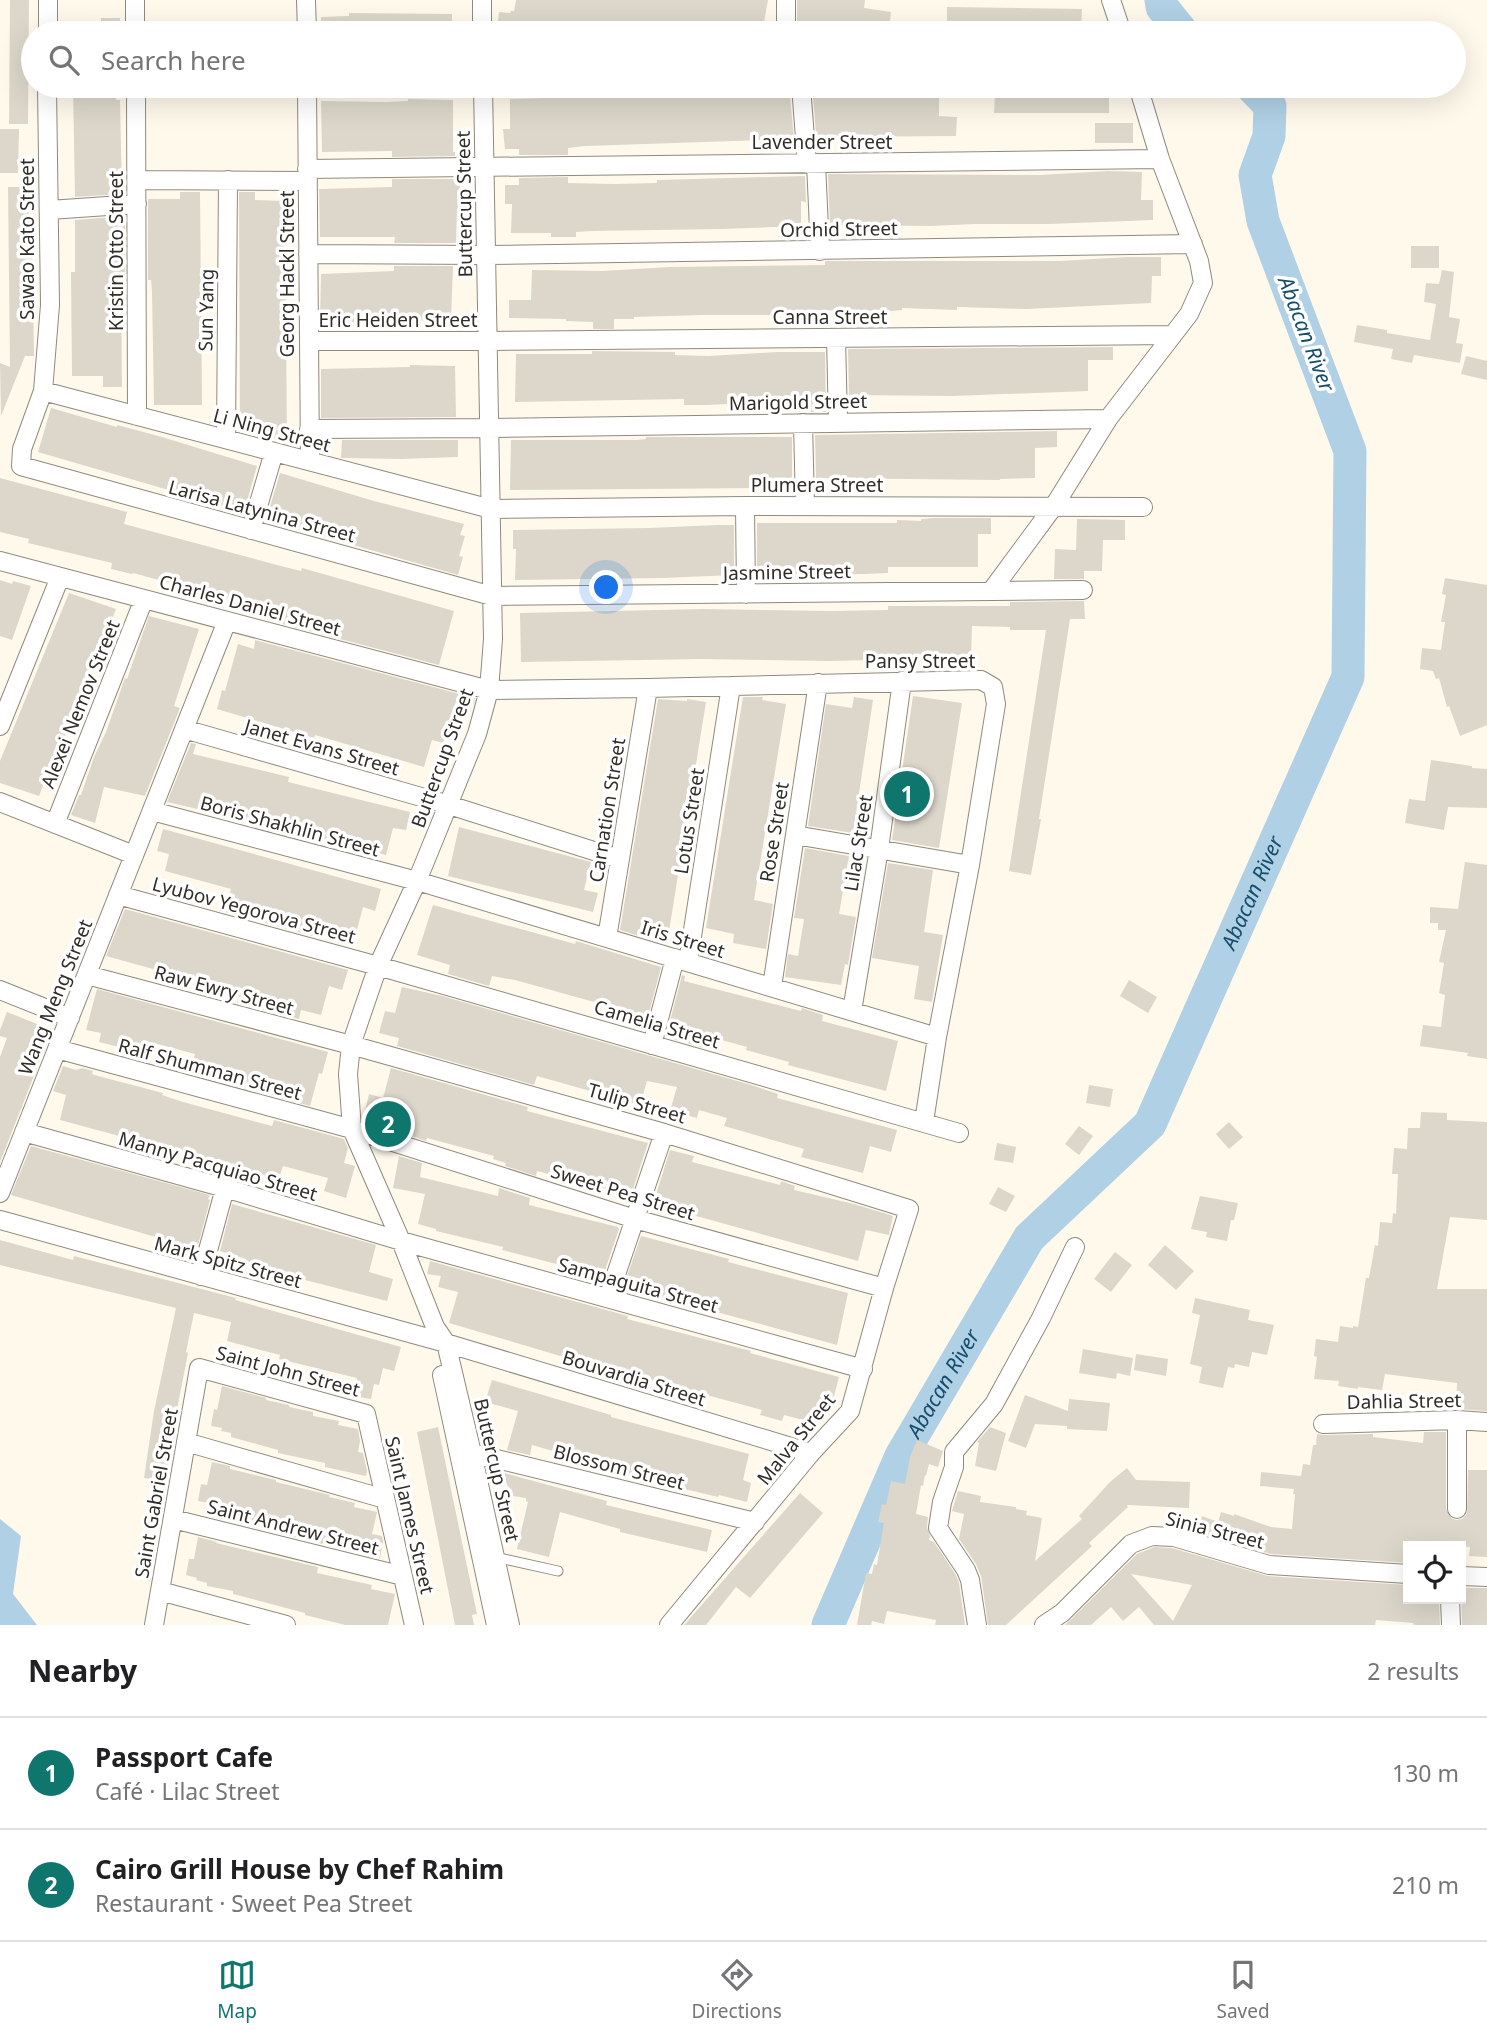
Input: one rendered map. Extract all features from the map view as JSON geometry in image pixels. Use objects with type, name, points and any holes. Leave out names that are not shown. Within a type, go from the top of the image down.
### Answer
[{"type":"street","points":[[48,0],[48,21]]},
{"type":"street","points":[[135,0],[135,21]]},
{"type":"street","points":[[306,0],[307,21]]},
{"type":"street","points":[[482,0],[482,21]]},
{"type":"street","points":[[786,0],[786,21]]},
{"type":"street","points":[[1111,0],[1118,21]]},
{"type":"street","name":"Sawao Kato Street","points":[[21,466],[22,449],[43,391],[50,305],[47,98]]},
{"type":"street","name":"Kristin Otto Street","points":[[136,98],[137,416]]},
{"type":"street","name":"Georg Hackl Street","points":[[307,98],[310,461]]},
{"type":"street","name":"Buttercup Street","points":[[483,98],[493,639],[489,690],[477,734],[449,805],[378,965],[351,1045],[348,1074],[352,1129],[401,1241],[438,1337],[472,1453],[510,1625]]},
{"type":"street","points":[[803,98],[820,251]]},
{"type":"street","points":[[992,590],[1054,506],[1108,419],[1189,314],[1203,283],[1199,261],[1160,159],[1142,98]]},
{"type":"street","name":"Lavender Street","points":[[136,180],[228,180],[485,166],[1160,159]]},
{"type":"street","name":"Sun Yang","points":[[226,439],[228,180]]},
{"type":"street","points":[[49,209],[137,204]]},
{"type":"street","name":"Orchid Street","points":[[308,254],[486,255],[1193,244]]},
{"type":"street","name":"Canna Street","points":[[488,341],[1173,335]]},
{"type":"street","points":[[836,338],[838,422]]},
{"type":"street","name":"Eric Heiden Street","points":[[309,341],[488,341]]},
{"type":"street","name":"Li Ning Street","points":[[43,391],[491,509]]},
{"type":"street","name":"Marigold Street","points":[[309,429],[1108,419]]},
{"type":"street","points":[[803,423],[805,506]]},
{"type":"street","points":[[251,530],[274,452]]},
{"type":"street","name":"Larisa Latynina Street","points":[[21,466],[492,596]]},
{"type":"street","points":[[745,506],[746,594]]},
{"type":"street","name":"Plumera Street","points":[[491,509],[745,506],[1143,507]]},
{"type":"street","name":"Charles Daniel Street","points":[[0,561],[489,690]]},
{"type":"street","points":[[0,726],[60,577]]},
{"type":"street","name":"Jasmine Street","points":[[492,596],[1083,590]]},
{"type":"street","name":"Alexei Nemov Street","points":[[55,824],[144,599]]},
{"type":"street","name":"Wang Meng Street","points":[[0,1193],[227,621]]},
{"type":"street","name":"Pansy Street","points":[[489,690],[981,680],[992,687],[996,704],[924,1122]]},
{"type":"street","name":"Lilac Street","points":[[852,1011],[879,849],[902,681]]},
{"type":"street","name":"Rose Street","points":[[772,988],[818,683]]},
{"type":"street","name":"Lotus Street","points":[[652,1045],[682,960],[731,686]]},
{"type":"street","name":"Carnation Street","points":[[607,938],[648,688]]},
{"type":"street","name":"Janet Evans Street","points":[[184,729],[449,805],[620,859]]},
{"type":"street","points":[[0,802],[134,855]]},
{"type":"street","name":"Boris Shakhlin Street","points":[[152,811],[417,881]]},
{"type":"street","points":[[795,835],[970,865]]},
{"type":"street","name":"Iris Street","points":[[417,881],[937,1037]]},
{"type":"street","name":"Lyubov Yegorova Street","points":[[118,895],[378,965]]},
{"type":"street","name":"Camelia Street","points":[[378,965],[959,1133]]},
{"type":"street","name":"Raw Ewry Street","points":[[87,975],[351,1045]]},
{"type":"street","points":[[0,990],[69,1018]]},
{"type":"street","name":"Tulip Street","points":[[351,1045],[664,1133],[909,1209]]},
{"type":"street","name":"Ralf Shumman Street","points":[[57,1049],[352,1129]]},
{"type":"street","name":"Sweet Pea Street","points":[[352,1129],[635,1219],[884,1288]]},
{"type":"street","name":"Manny Pacquiao Street","points":[[24,1132],[401,1241]]},
{"type":"street","points":[[608,1298],[664,1133]]},
{"type":"street","points":[[201,1276],[225,1188]]},
{"type":"street","name":"Malva Street","points":[[669,1625],[811,1453],[850,1411],[909,1209]]},
{"type":"street","name":"Mark Spitz Street","points":[[0,1220],[201,1276],[438,1337]]},
{"type":"street","name":"Sampaguita Street","points":[[401,1241],[863,1369]]},
{"type":"street","points":[[977,1625],[966,1570],[938,1528],[942,1502],[954,1467],[954,1452],[995,1404],[1075,1247]]},
{"type":"street","name":"Buttercup Street","points":[[438,1337],[496,1625]]},
{"type":"street","name":"Bouvardia Street","points":[[438,1337],[811,1453]]},
{"type":"street","name":"Saint John Street","points":[[199,1368],[366,1415]]},
{"type":"street","name":"Saint Gabriel Street","points":[[154,1625],[199,1368]]},
{"type":"street","name":"Saint James Street","points":[[366,1415],[414,1625]]},
{"type":"street","points":[[1457,1420],[1457,1508]]},
{"type":"street","name":"Dahlia Street","points":[[1323,1424],[1457,1420],[1487,1422]]},
{"type":"street","points":[[186,1442],[385,1499]]},
{"type":"street","name":"Blossom Street","points":[[472,1453],[755,1522]]},
{"type":"street","name":"Saint Andrew Street","points":[[173,1519],[403,1576]]},
{"type":"street","name":"Sinia Street","points":[[1044,1625],[1068,1619],[1131,1544],[1152,1535],[1174,1537],[1269,1565],[1403,1574]]},
{"type":"street","points":[[1466,1576],[1487,1577]]},
{"type":"street","points":[[160,1591],[286,1625]]},
{"type":"street","points":[[1450,1604],[1451,1625]]},
{"type":"lane","points":[[495,1557],[558,1571]]},
{"type":"water","points":[[0,1519],[21,1536],[13,1594],[37,1625],[0,1625]]},
{"type":"building","points":[[10,0],[29,0],[29,21],[21,21],[21,98],[28,98],[28,124],[9,124]]},
{"type":"building","points":[[516,0],[768,0],[764,21],[498,21],[499,12],[514,11]]},
{"type":"building","points":[[797,0],[865,0],[864,8],[891,12],[890,21],[797,21]]},
{"type":"building","points":[[947,7],[1082,9],[1082,21],[947,21]]},
{"type":"building","points":[[349,13],[452,14],[452,21],[321,21],[321,17],[349,16]]},
{"type":"building","points":[[101,18],[120,18],[120,21],[101,21]]},
{"type":"building","points":[[73,98],[116,98],[120,100],[122,194],[75,197]]},
{"type":"building","points":[[790,98],[794,139],[585,146],[568,148],[568,155],[519,155],[519,149],[505,149],[503,129],[510,129],[510,99]]},
{"type":"building","points":[[813,98],[939,98],[939,116],[957,117],[956,136],[831,137],[831,146],[817,146]]},
{"type":"building","points":[[995,98],[1109,98],[1109,113],[994,113]]},
{"type":"building","points":[[408,99],[453,100],[455,156],[392,157],[392,151],[322,152],[321,101],[386,102]]},
{"type":"building","points":[[1095,123],[1133,123],[1133,143],[1095,143]]},
{"type":"building","points":[[0,129],[19,129],[18,173],[0,173]]},
{"type":"building","points":[[1142,172],[1141,200],[1153,200],[1153,220],[930,226],[830,225],[828,174],[1040,175]]},
{"type":"building","points":[[805,176],[806,202],[801,201],[801,226],[591,231],[576,232],[576,237],[551,237],[551,233],[511,233],[512,204],[505,204],[505,185],[519,185],[519,178],[568,177],[568,183],[614,184],[657,183],[657,180]]},
{"type":"building","points":[[392,179],[460,179],[456,243],[394,243],[395,237],[320,237],[319,189],[392,187]]},
{"type":"building","points":[[8,187],[31,187],[34,356],[25,356],[1,416],[0,363],[10,367]]},
{"type":"building","points":[[180,192],[200,192],[202,405],[154,405],[152,291],[151,280],[148,280],[148,199],[180,199]]},
{"type":"building","points":[[239,192],[255,192],[255,200],[285,201],[287,438],[268,438],[268,427],[240,427]]},
{"type":"building","points":[[125,216],[125,280],[121,280],[122,387],[103,387],[103,376],[72,376],[71,272],[75,272],[75,220]]},
{"type":"building","points":[[1411,246],[1439,246],[1439,268],[1411,268]]},
{"type":"building","points":[[1161,257],[1161,276],[1152,276],[1151,303],[1026,309],[957,307],[957,310],[800,310],[800,315],[634,317],[614,319],[614,329],[593,329],[593,322],[566,319],[509,318],[509,300],[531,300],[532,270],[602,271],[670,267],[825,265],[825,261],[1060,261]]},
{"type":"building","points":[[394,266],[453,266],[451,320],[320,323],[321,274],[394,271]]},
{"type":"building","points":[[1442,270],[1454,272],[1449,317],[1460,319],[1456,343],[1463,344],[1460,363],[1414,355],[1412,363],[1391,359],[1393,349],[1354,342],[1357,325],[1430,340],[1436,304],[1424,302],[1426,283],[1439,284]]},
{"type":"building","points":[[1113,347],[1113,360],[1088,360],[1088,391],[953,396],[849,395],[848,349]]},
{"type":"building","points":[[592,351],[675,352],[675,355],[709,356],[825,352],[826,412],[810,412],[810,402],[684,405],[684,399],[515,402],[516,354],[592,354]]},
{"type":"building","points":[[1466,356],[1487,361],[1487,380],[1461,374]]},
{"type":"building","points":[[455,366],[456,417],[321,418],[321,369]]},
{"type":"building","points":[[51,408],[162,437],[257,466],[244,512],[38,452]]},
{"type":"building","points":[[1057,431],[1057,447],[1035,448],[1035,478],[816,478],[815,435]]},
{"type":"building","points":[[646,437],[792,437],[792,481],[770,480],[770,488],[510,490],[511,440],[637,440]]},
{"type":"building","points":[[342,440],[458,440],[458,457],[341,458]]},
{"type":"building","points":[[280,473],[464,524],[460,535],[465,536],[459,556],[463,557],[458,575],[266,520]]},
{"type":"building","points":[[0,478],[127,512],[124,524],[301,571],[302,568],[454,611],[439,665],[260,618],[262,608],[111,569],[112,563],[28,543],[29,539],[0,532]]},
{"type":"building","points":[[935,518],[991,518],[991,534],[978,534],[978,567],[888,567],[888,573],[757,575],[757,523],[897,523],[897,520],[921,521]]},
{"type":"building","points":[[1077,519],[1125,520],[1125,540],[1103,540],[1102,571],[1084,571],[1084,579],[1054,579],[1055,549],[1076,550]]},
{"type":"building","points":[[734,525],[734,575],[515,580],[516,549],[513,549],[513,530]]},
{"type":"building","points":[[1445,578],[1487,585],[1487,725],[1460,736],[1449,706],[1447,707],[1439,678],[1436,679],[1433,671],[1420,669],[1422,648],[1441,650],[1445,622],[1441,622],[1446,595],[1442,594]]},
{"type":"building","points":[[0,580],[31,586],[12,640],[0,636]]},
{"type":"building","points":[[69,593],[116,609],[50,776],[47,775],[39,796],[0,783],[0,761]]},
{"type":"building","points":[[1084,601],[1085,619],[1070,619],[1031,875],[1009,871],[1046,630],[972,626],[971,657],[829,661],[701,659],[521,662],[520,613],[702,609],[888,610],[888,606],[1010,606],[1010,602]]},
{"type":"building","points":[[149,616],[199,629],[174,706],[180,708],[145,796],[104,787],[95,823],[71,815],[106,732],[125,678],[127,679]]},
{"type":"building","points":[[255,640],[475,698],[474,704],[457,698],[443,743],[432,740],[424,767],[217,709],[238,644],[254,649]]},
{"type":"building","points":[[913,696],[962,703],[939,848],[892,840]]},
{"type":"building","points":[[743,697],[763,697],[762,700],[786,704],[754,900],[773,904],[766,949],[733,943],[734,934],[706,928]]},
{"type":"building","points":[[854,697],[873,700],[853,833],[808,826],[826,704],[852,708]]},
{"type":"building","points":[[658,699],[706,702],[668,937],[642,933],[642,937],[620,930]]},
{"type":"building","points":[[191,743],[196,744],[193,754],[289,777],[288,782],[410,812],[406,830],[393,828],[386,855],[167,802]]},
{"type":"building","points":[[1431,760],[1487,769],[1487,808],[1448,807],[1444,830],[1405,823],[1409,799],[1425,801]]},
{"type":"building","points":[[459,827],[591,862],[584,890],[598,893],[593,912],[448,876]]},
{"type":"building","points":[[163,829],[381,889],[375,911],[363,907],[355,937],[315,927],[313,936],[225,912],[231,889],[165,871],[169,854],[157,851]]},
{"type":"building","points":[[805,848],[849,856],[839,914],[856,917],[848,965],[845,964],[841,985],[785,977],[788,954],[798,956],[804,919],[794,918]]},
{"type":"building","points":[[1465,862],[1487,865],[1487,1059],[1467,1056],[1468,1053],[1420,1046],[1423,1025],[1441,1027],[1445,995],[1439,993],[1444,963],[1439,962],[1446,930],[1438,930],[1438,923],[1430,923],[1430,907],[1458,909]]},
{"type":"building","points":[[888,863],[933,870],[924,932],[943,935],[932,1002],[914,999],[919,966],[872,958]]},
{"type":"building","points":[[433,905],[575,944],[576,941],[661,967],[648,1017],[515,980],[492,976],[489,986],[448,974],[450,965],[417,955]]},
{"type":"building","points":[[125,909],[348,970],[342,990],[329,986],[321,1015],[301,1010],[299,1019],[237,1003],[240,993],[106,956]]},
{"type":"building","points":[[682,975],[685,976],[684,981],[801,1011],[802,1008],[823,1015],[822,1021],[898,1041],[886,1091],[788,1065],[789,1062],[707,1036],[704,1048],[666,1037]]},
{"type":"building","points":[[1129,980],[1157,997],[1148,1013],[1120,996]]},
{"type":"building","points":[[402,987],[442,996],[748,1084],[778,1094],[777,1098],[897,1130],[891,1152],[870,1146],[863,1173],[801,1157],[804,1149],[724,1126],[727,1118],[699,1110],[697,1118],[670,1111],[677,1087],[647,1081],[640,1105],[537,1076],[534,1085],[397,1046],[399,1038],[379,1033],[385,1011],[395,1013]]},
{"type":"building","points":[[97,989],[328,1052],[310,1106],[280,1098],[281,1094],[191,1069],[195,1054],[150,1042],[147,1054],[99,1042],[101,1033],[86,1030]]},
{"type":"building","points":[[7,1012],[52,1030],[0,1162],[0,1057],[7,1038],[0,1036],[0,1030]]},
{"type":"building","points":[[63,1066],[93,1071],[92,1074],[98,1076],[272,1126],[274,1120],[344,1139],[348,1148],[344,1163],[355,1166],[346,1198],[324,1191],[328,1178],[283,1166],[279,1178],[267,1176],[60,1120],[66,1095],[53,1091]]},
{"type":"building","points":[[391,1068],[528,1107],[527,1111],[648,1143],[631,1195],[537,1171],[536,1176],[505,1166],[506,1163],[493,1159],[494,1156],[427,1138],[426,1141],[403,1131],[363,1120],[369,1094],[383,1098]]},
{"type":"building","points":[[1089,1085],[1113,1089],[1110,1107],[1086,1103]]},
{"type":"building","points":[[1421,1112],[1447,1113],[1447,1120],[1487,1122],[1487,1220],[1450,1217],[1437,1289],[1487,1289],[1487,1411],[1456,1409],[1457,1383],[1385,1374],[1382,1390],[1338,1386],[1339,1381],[1314,1379],[1316,1339],[1338,1342],[1340,1326],[1358,1327],[1366,1278],[1369,1278],[1375,1245],[1378,1246],[1380,1222],[1392,1223],[1393,1213],[1396,1214],[1398,1174],[1392,1174],[1394,1148],[1407,1149],[1408,1128],[1420,1128]]},
{"type":"building","points":[[1229,1122],[1243,1137],[1229,1149],[1216,1134]]},
{"type":"building","points":[[1079,1126],[1093,1136],[1079,1155],[1065,1144]]},
{"type":"building","points":[[997,1143],[1016,1147],[1013,1163],[994,1160]]},
{"type":"building","points":[[31,1146],[210,1195],[197,1249],[11,1195]]},
{"type":"building","points":[[670,1150],[694,1156],[692,1162],[780,1185],[781,1181],[795,1186],[794,1190],[893,1216],[889,1235],[866,1230],[858,1261],[653,1204]]},
{"type":"building","points":[[399,1156],[422,1163],[420,1177],[498,1196],[499,1188],[530,1198],[529,1205],[618,1227],[603,1276],[502,1250],[503,1247],[418,1224],[425,1194],[393,1188]]},
{"type":"building","points":[[998,1187],[1015,1196],[1006,1212],[989,1204]]},
{"type":"building","points":[[1200,1196],[1238,1203],[1227,1241],[1206,1237],[1207,1232],[1191,1229]]},
{"type":"building","points":[[232,1204],[376,1245],[369,1272],[393,1279],[387,1301],[305,1280],[306,1277],[220,1251]]},
{"type":"building","points":[[641,1236],[848,1293],[837,1345],[626,1287],[625,1282]]},
{"type":"building","points":[[0,1240],[73,1260],[74,1256],[236,1298],[235,1300],[401,1347],[394,1371],[383,1368],[379,1385],[374,1384],[371,1399],[353,1396],[357,1378],[279,1359],[280,1355],[227,1341],[231,1322],[194,1313],[166,1482],[144,1478],[154,1411],[176,1308],[0,1265]]},
{"type":"building","points":[[1165,1245],[1194,1271],[1176,1290],[1148,1265]]},
{"type":"building","points":[[1115,1252],[1132,1265],[1111,1292],[1094,1279]]},
{"type":"building","points":[[430,1261],[839,1377],[832,1404],[820,1401],[814,1423],[784,1415],[782,1421],[760,1415],[762,1410],[614,1372],[449,1323],[458,1292],[438,1287],[441,1276],[427,1274]]},
{"type":"building","points":[[1195,1298],[1250,1310],[1248,1320],[1274,1325],[1267,1355],[1252,1352],[1249,1367],[1235,1364],[1234,1368],[1228,1367],[1223,1388],[1199,1383],[1202,1367],[1190,1364],[1200,1315],[1192,1313]]},
{"type":"building","points":[[1083,1349],[1133,1358],[1130,1376],[1117,1373],[1116,1379],[1079,1373]]},
{"type":"building","points":[[1136,1354],[1168,1359],[1166,1376],[1134,1370]]},
{"type":"building","points":[[492,1380],[611,1417],[749,1454],[743,1480],[751,1483],[747,1502],[618,1473],[597,1467],[598,1464],[532,1445],[530,1455],[507,1450],[518,1411],[485,1402]]},
{"type":"building","points":[[222,1386],[313,1412],[313,1416],[339,1421],[338,1425],[358,1429],[358,1452],[363,1453],[366,1476],[325,1467],[325,1463],[278,1453],[278,1450],[231,1437],[231,1433],[221,1431],[222,1428],[211,1426]]},
{"type":"building","points":[[1025,1395],[1068,1411],[1069,1399],[1110,1403],[1107,1431],[1035,1424],[1026,1448],[1008,1441]]},
{"type":"building","points":[[438,1427],[477,1614],[472,1615],[474,1625],[455,1625],[417,1432]]},
{"type":"building","points":[[990,1427],[1006,1433],[996,1471],[975,1466],[977,1442]]},
{"type":"building","points":[[1424,1432],[1446,1432],[1446,1509],[1451,1518],[1462,1519],[1467,1514],[1468,1470],[1487,1470],[1487,1557],[1469,1556],[1470,1547],[1466,1547],[1466,1541],[1403,1541],[1403,1563],[1271,1554],[1197,1532],[1202,1516],[1218,1522],[1221,1512],[1271,1527],[1292,1529],[1294,1489],[1260,1486],[1261,1472],[1301,1476],[1303,1464],[1310,1465],[1317,1434],[1373,1434],[1373,1437],[1423,1443]]},
{"type":"building","points":[[917,1440],[943,1451],[938,1467],[929,1464],[923,1486],[921,1485],[916,1514],[928,1517],[929,1540],[934,1542],[956,1575],[965,1625],[935,1625],[936,1620],[887,1611],[884,1624],[872,1621],[871,1625],[857,1625],[866,1573],[872,1574],[874,1564],[877,1565],[884,1523],[878,1522],[882,1504],[886,1505],[891,1481],[905,1484],[910,1457]]},
{"type":"building","points":[[212,1462],[330,1495],[329,1497],[355,1503],[354,1507],[377,1512],[372,1534],[382,1536],[380,1558],[361,1554],[362,1551],[265,1530],[266,1524],[218,1514],[219,1508],[198,1501],[201,1484],[207,1485]]},
{"type":"building","points":[[1127,1468],[1136,1480],[1190,1482],[1189,1508],[1127,1505],[1128,1507],[1089,1543],[1092,1546],[1006,1625],[988,1625],[981,1576],[959,1539],[964,1514],[952,1511],[958,1491],[981,1496],[980,1502],[1016,1507],[1027,1511],[1026,1515],[1042,1518],[1035,1561],[1082,1519],[1079,1516],[1110,1482]]},
{"type":"building","points":[[501,1472],[607,1501],[606,1505],[712,1530],[707,1552],[620,1532],[620,1529],[560,1512],[549,1557],[517,1549],[528,1502],[526,1498],[513,1496]]},
{"type":"building","points":[[800,1493],[823,1513],[750,1598],[736,1587],[706,1625],[684,1625]]},
{"type":"building","points":[[198,1537],[318,1567],[317,1573],[372,1585],[371,1589],[395,1594],[388,1625],[346,1625],[233,1594],[233,1591],[207,1586],[207,1583],[186,1575],[189,1559],[194,1559]]},
{"type":"building","points":[[1154,1547],[1172,1548],[1268,1576],[1403,1585],[1403,1604],[1439,1604],[1440,1625],[1376,1620],[1375,1625],[1154,1625],[1139,1607],[1123,1621],[1111,1607],[1091,1625],[1065,1625],[1137,1554]],"holes":[[[1131,1574],[1192,1585],[1173,1621]]]},
{"type":"building","points":[[1466,1588],[1487,1588],[1487,1625],[1462,1625],[1461,1604],[1466,1604]]},
{"type":"waterway","name":"Abacan River","points":[[1161,0],[1162,7],[1173,21]]},
{"type":"waterway","name":"Abacan River","points":[[828,1625],[901,1456],[1029,1238],[1150,1124],[1348,677],[1350,451],[1263,221],[1255,175],[1269,136],[1270,106],[1262,98]]},
{"type":"place","name":"Passport Cafe","points":[[907,794]]},
{"type":"place","name":"Cairo Grill House by Chef Rahim","points":[[388,1124]]}]
